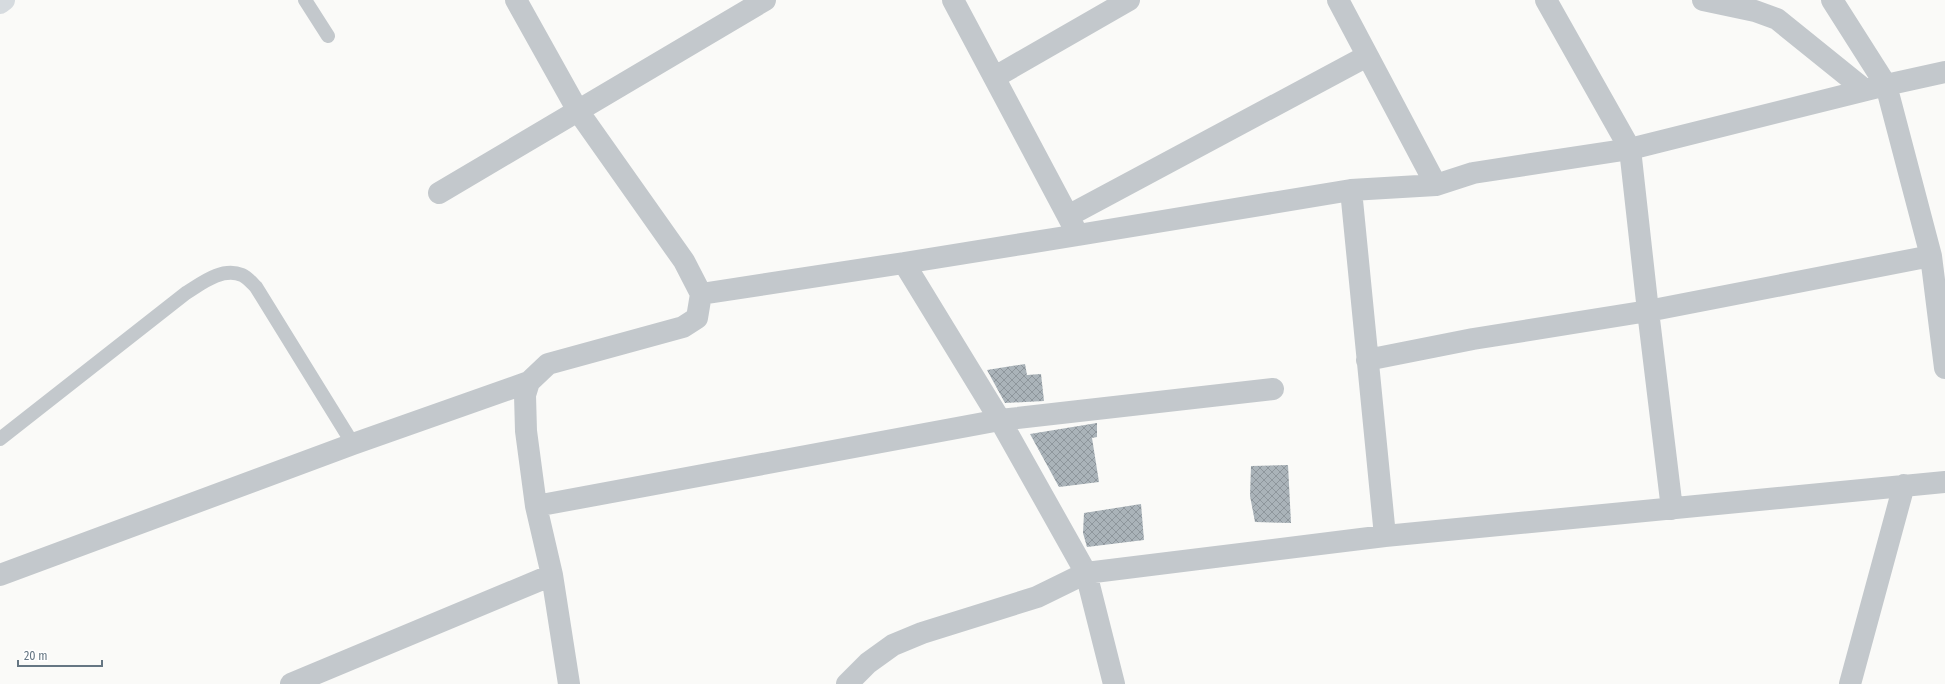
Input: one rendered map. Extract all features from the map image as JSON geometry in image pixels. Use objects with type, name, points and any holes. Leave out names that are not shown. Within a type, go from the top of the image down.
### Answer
[{"type":"main road","points":[[0,3],[4,0]]},
{"type":"street","points":[[0,576],[354,444],[529,382],[548,364],[683,327],[697,318],[701,294],[684,261],[578,111],[516,0]]},
{"type":"street","points":[[439,193],[765,0]]},
{"type":"street","points":[[954,0],[1078,235]]},
{"type":"street","points":[[995,77],[1130,0]]},
{"type":"street","points":[[1338,0],[1436,185]]},
{"type":"street","points":[[1546,0],[1630,149],[1672,509]]},
{"type":"street","points":[[1703,0],[1755,10],[1777,19],[1875,87]]},
{"type":"street","points":[[1832,0],[1875,87],[1931,256],[1942,312],[1945,368]]},
{"type":"street","points":[[1068,216],[1367,56]]},
{"type":"street","points":[[701,294],[904,263],[1351,190],[1436,185],[1473,173],[1630,149],[1875,87],[1945,72]]},
{"type":"street","points":[[1351,190],[1385,536]]},
{"type":"street","points":[[1367,360],[1473,339],[1648,312],[1931,256]]},
{"type":"street","points":[[904,263],[1000,420],[1086,573],[1114,684]]},
{"type":"street","points":[[529,382],[525,395],[526,432],[536,506],[552,575],[569,684]]},
{"type":"street","points":[[536,506],[1000,420],[1273,389]]},
{"type":"street","points":[[847,684],[868,663],[893,645],[922,633],[1037,597],[1086,573],[1385,536],[1945,482]]},
{"type":"street","points":[[1850,684],[1904,485]]},
{"type":"street","points":[[291,684],[552,575]]},
{"type":"lane","points":[[305,0],[328,36]]},
{"type":"lane","points":[[0,439],[186,293],[207,280],[229,272],[243,275],[256,287],[354,444]]},
{"type":"building","points":[[1025,364],[1027,375],[1041,374],[1044,401],[1005,403],[987,370]]},
{"type":"building","points":[[1097,423],[1097,437],[1092,438],[1099,482],[1059,487],[1030,434]]},
{"type":"building","points":[[1288,465],[1291,523],[1255,522],[1250,496],[1251,466]]},
{"type":"building","points":[[1141,504],[1144,540],[1087,547],[1083,533],[1084,513]]}]
